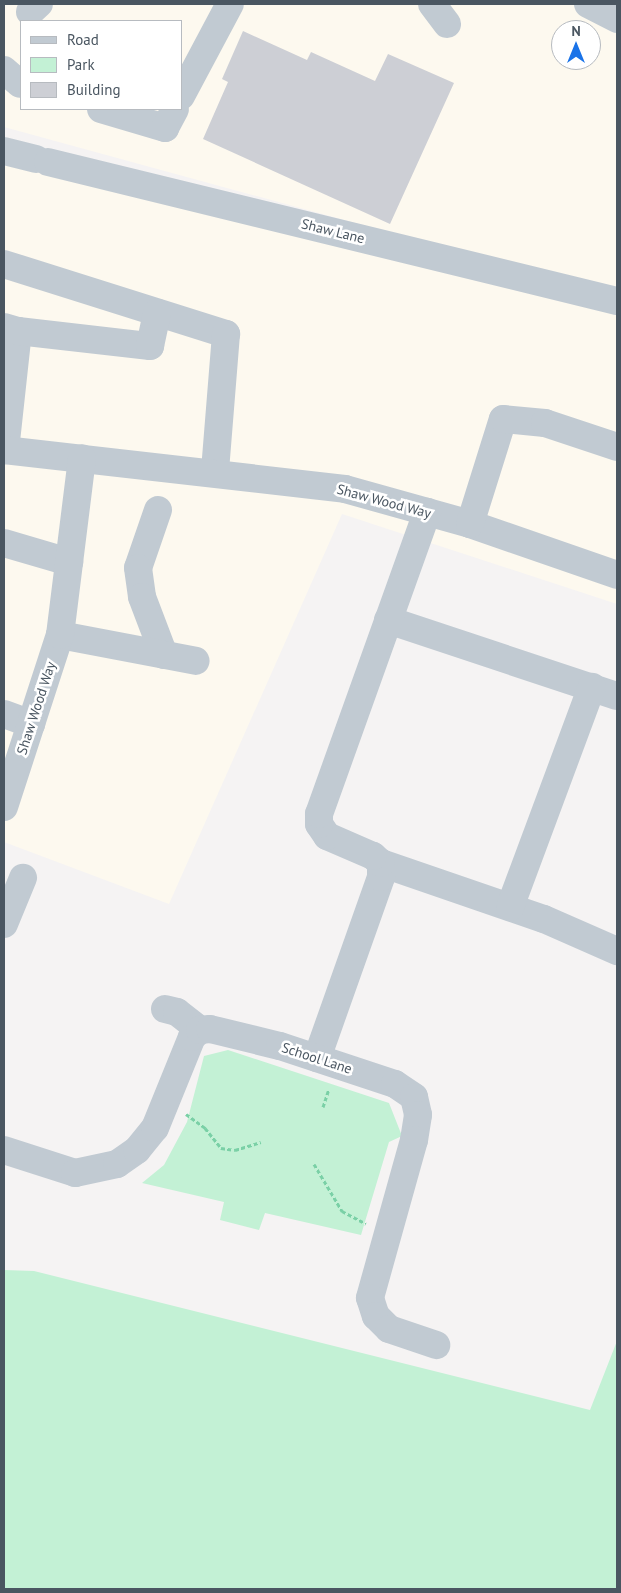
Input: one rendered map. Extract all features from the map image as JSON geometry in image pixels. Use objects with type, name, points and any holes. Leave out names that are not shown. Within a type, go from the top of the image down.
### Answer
[{"type":"street","points":[[182,94],[230,4]]},
{"type":"street","points":[[588,4],[617,20]]},
{"type":"street","points":[[104,110],[165,128],[174,110]]},
{"type":"street","name":"Shaw Lane","points":[[4,151],[617,302]]},
{"type":"street","points":[[4,264],[226,334],[215,472]]},
{"type":"street","points":[[4,450],[11,329],[150,346],[157,313]]},
{"type":"street","points":[[470,524],[503,418],[545,423],[617,447]]},
{"type":"street","name":"Shaw Wood Way","points":[[4,450],[215,472],[345,489],[470,524],[617,575]]},
{"type":"street","name":"Shaw Wood Way","points":[[4,807],[60,635],[82,458]]},
{"type":"street","points":[[158,510],[138,568],[142,597],[164,655]]},
{"type":"street","points":[[427,512],[319,814],[319,824],[327,836],[373,856],[381,862],[510,907],[617,951]]},
{"type":"street","points":[[4,543],[69,562]]},
{"type":"street","points":[[388,620],[605,691],[510,907]]},
{"type":"street","points":[[60,635],[196,661]]},
{"type":"street","points":[[4,714],[31,724]]},
{"type":"street","points":[[317,1058],[381,877],[381,862]]},
{"type":"street","points":[[4,924],[23,878]]},
{"type":"street","points":[[4,1150],[75,1173],[100,1170],[138,1150],[155,1128],[192,1037],[200,1030],[177,1012],[165,1009]]},
{"type":"street","name":"School Lane","points":[[200,1030],[210,1029],[317,1058],[395,1084],[414,1097],[418,1115],[414,1140],[371,1288],[372,1307],[389,1330],[436,1345]]},
{"type":"path","points":[[166,1104],[195,1118],[221,1148],[235,1150],[262,1142]]},
{"type":"path","points":[[314,1164],[342,1211],[353,1219],[388,1230]]},
{"type":"shaded area","points":[[4,4],[617,4],[617,604],[342,514],[169,904],[4,842],[4,151],[399,235],[4,127]]},
{"type":"green space","points":[[228,1050],[389,1103],[402,1136],[389,1142],[361,1235],[265,1213],[259,1230],[220,1220],[224,1202],[142,1183],[164,1165],[187,1122],[204,1056]]},
{"type":"green space","points":[[4,1270],[34,1271],[590,1410],[617,1341],[617,1589],[4,1589]]},
{"type":"building","points":[[243,31],[307,60],[311,52],[375,81],[388,54],[454,83],[390,224],[203,139],[228,82],[222,79]]}]
